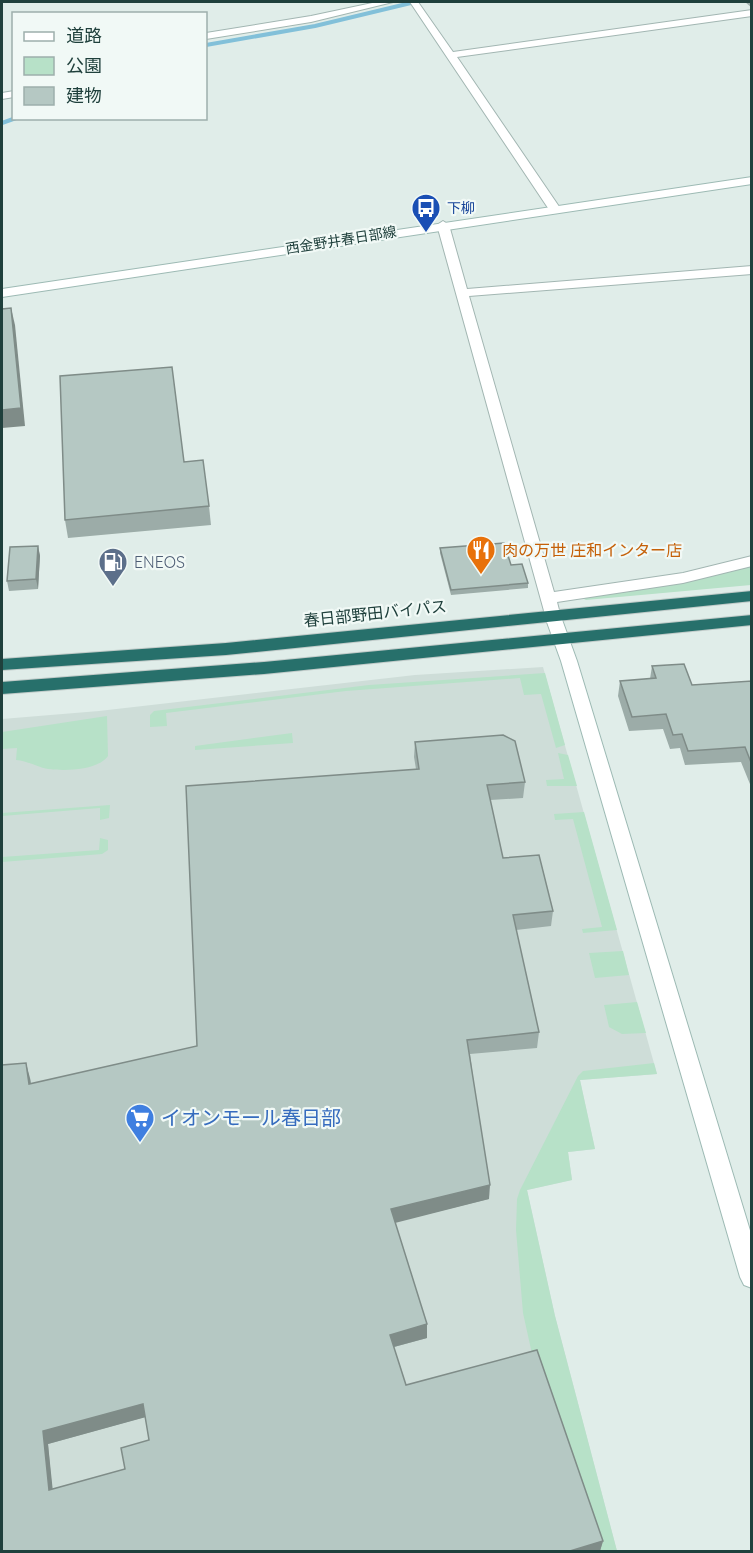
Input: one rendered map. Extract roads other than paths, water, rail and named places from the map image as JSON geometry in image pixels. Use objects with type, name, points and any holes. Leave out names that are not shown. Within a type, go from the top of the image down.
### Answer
[{"type":"highway","name":"春日部野田バイパス","points":[[2,665],[226,649],[550,606],[752,596]]},
{"type":"highway","points":[[2,688],[264,668],[752,620]]},
{"type":"street","points":[[207,36],[311,19],[388,2]]},
{"type":"street","points":[[414,2],[554,208]]},
{"type":"street","points":[[722,5],[735,15]]},
{"type":"street","points":[[451,55],[752,13]]},
{"type":"street","name":"西金野井春日部線","points":[[2,293],[554,208],[752,180]]},
{"type":"street","points":[[443,225],[559,639],[569,661],[752,1277]]},
{"type":"street","points":[[463,293],[752,270]]},
{"type":"street","points":[[550,606],[752,561]]},
{"type":"waterway","points":[[207,45],[315,26],[415,2]]},
{"type":"waterway","points":[[2,123],[12,119]]},
{"type":"place","name":"下柳","points":[[426,234]]},
{"type":"place","name":"肉の万世 庄和インター店","points":[[481,576]]},
{"type":"place","name":"ENEOS","points":[[113,588]]},
{"type":"place","name":"イオンモール春日部","points":[[140,1144]]}]
